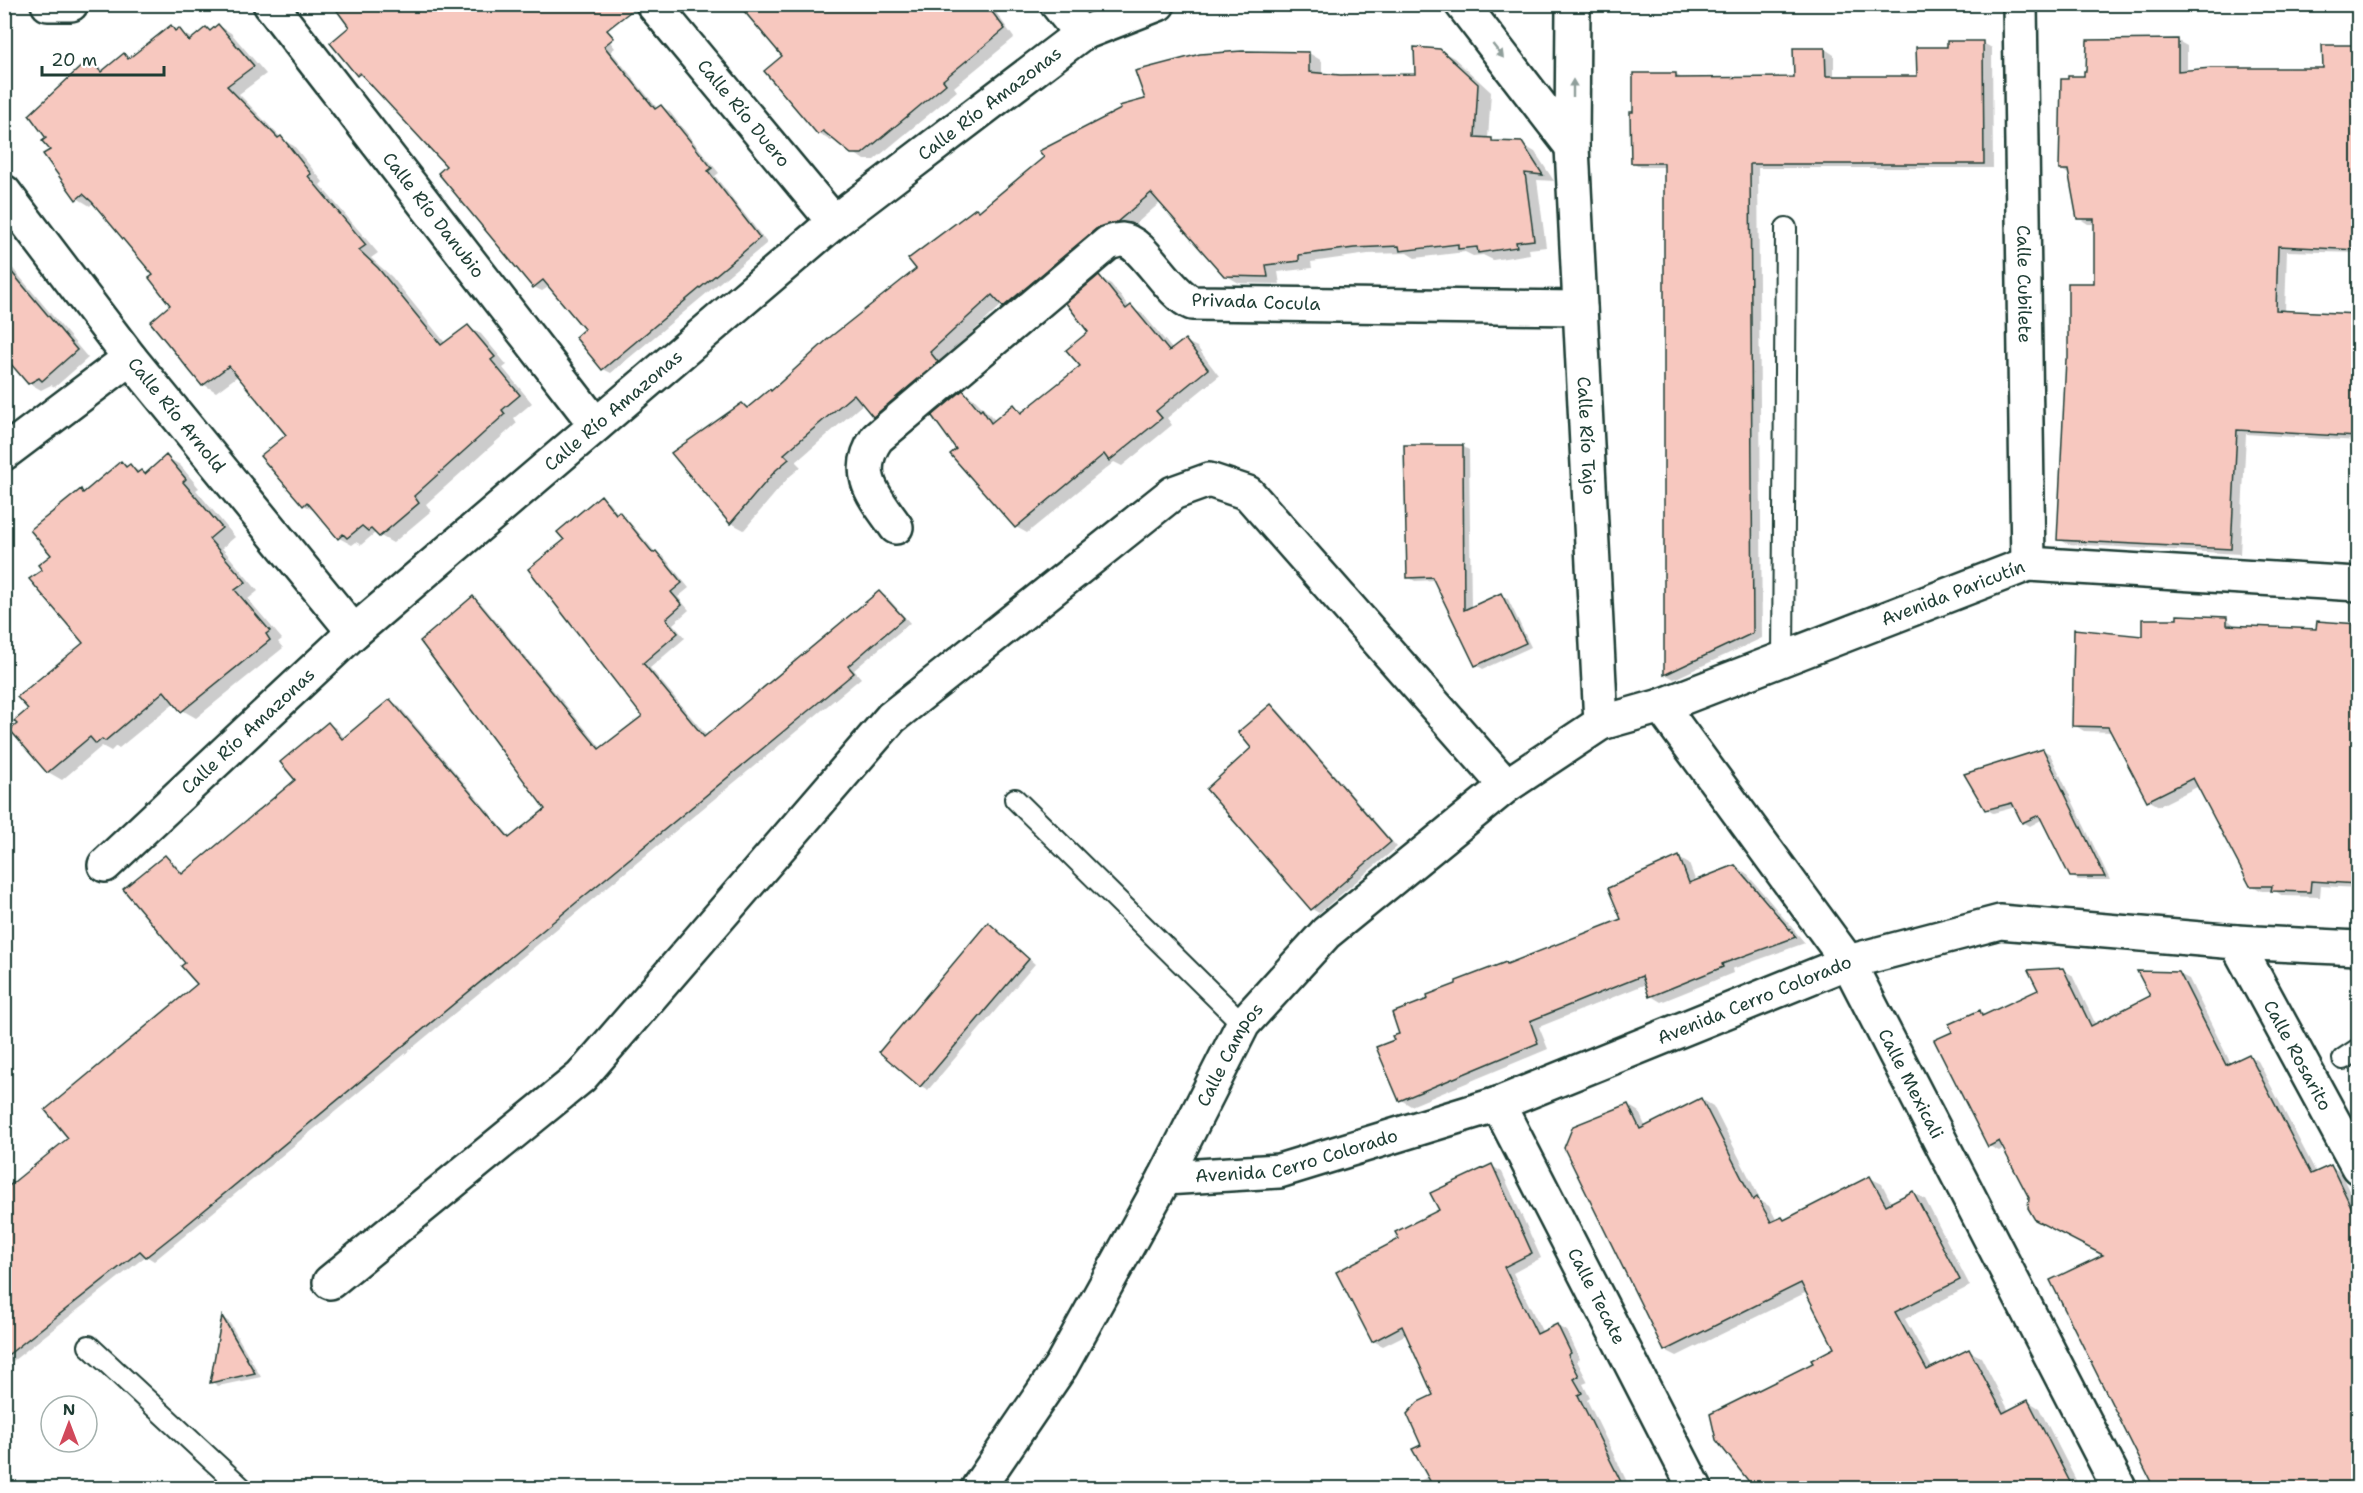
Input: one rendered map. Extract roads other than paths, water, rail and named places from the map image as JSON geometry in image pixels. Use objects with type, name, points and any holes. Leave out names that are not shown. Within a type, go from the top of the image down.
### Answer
[{"type":"street","points":[[48,4],[71,4]]},
{"type":"street","name":"Calle Río Danubio","points":[[270,4],[596,425]]},
{"type":"street","name":"Calle Río Duero","points":[[653,4],[834,222]]},
{"type":"street","points":[[1057,4],[1081,34]]},
{"type":"street","name":"Calle Río Amazonas","points":[[105,865],[354,632],[834,222],[1081,34],[1158,4]]},
{"type":"street","points":[[1462,4],[1572,147]]},
{"type":"street","name":"Calle Río Tajo","points":[[1573,4],[1572,147],[1601,723]]},
{"type":"street","name":"Calle Cubilete","points":[[2020,4],[2028,564]]},
{"type":"street","name":"Calle Río Arnold","points":[[4,192],[130,358],[354,632]]},
{"type":"street","name":"Privada Cocula","points":[[896,527],[869,487],[866,478],[866,458],[877,438],[1108,243],[1124,240],[1136,246],[1181,298],[1192,303],[1580,308]]},
{"type":"street","points":[[4,453],[130,358]]},
{"type":"street","points":[[330,1282],[581,1077],[891,718],[1173,493],[1209,480],[1248,493],[1506,786]]},
{"type":"street","name":"Avenida Paricutín","points":[[1601,723],[1661,706],[2028,564],[2358,584]]},
{"type":"street","name":"Calle Mexicali","points":[[1661,706],[1848,962],[2120,1488]]},
{"type":"street","name":"Calle Campos","points":[[978,1488],[1061,1366],[1165,1178],[1243,1024],[1326,933],[1506,786],[1601,723]]},
{"type":"street","name":"Avenida Cerro Colorado","points":[[1165,1178],[1279,1171],[1498,1104],[1848,962],[2000,922],[2236,942],[2358,948]]},
{"type":"street","name":"Calle Rosarito","points":[[2236,942],[2358,1167]]},
{"type":"street","name":"Calle Tecate","points":[[1498,1104],[1695,1488]]},
{"type":"lane","points":[[1783,659],[1786,228]]},
{"type":"lane","points":[[1015,798],[1243,1024]]},
{"type":"lane","points":[[89,1346],[242,1488]]}]
